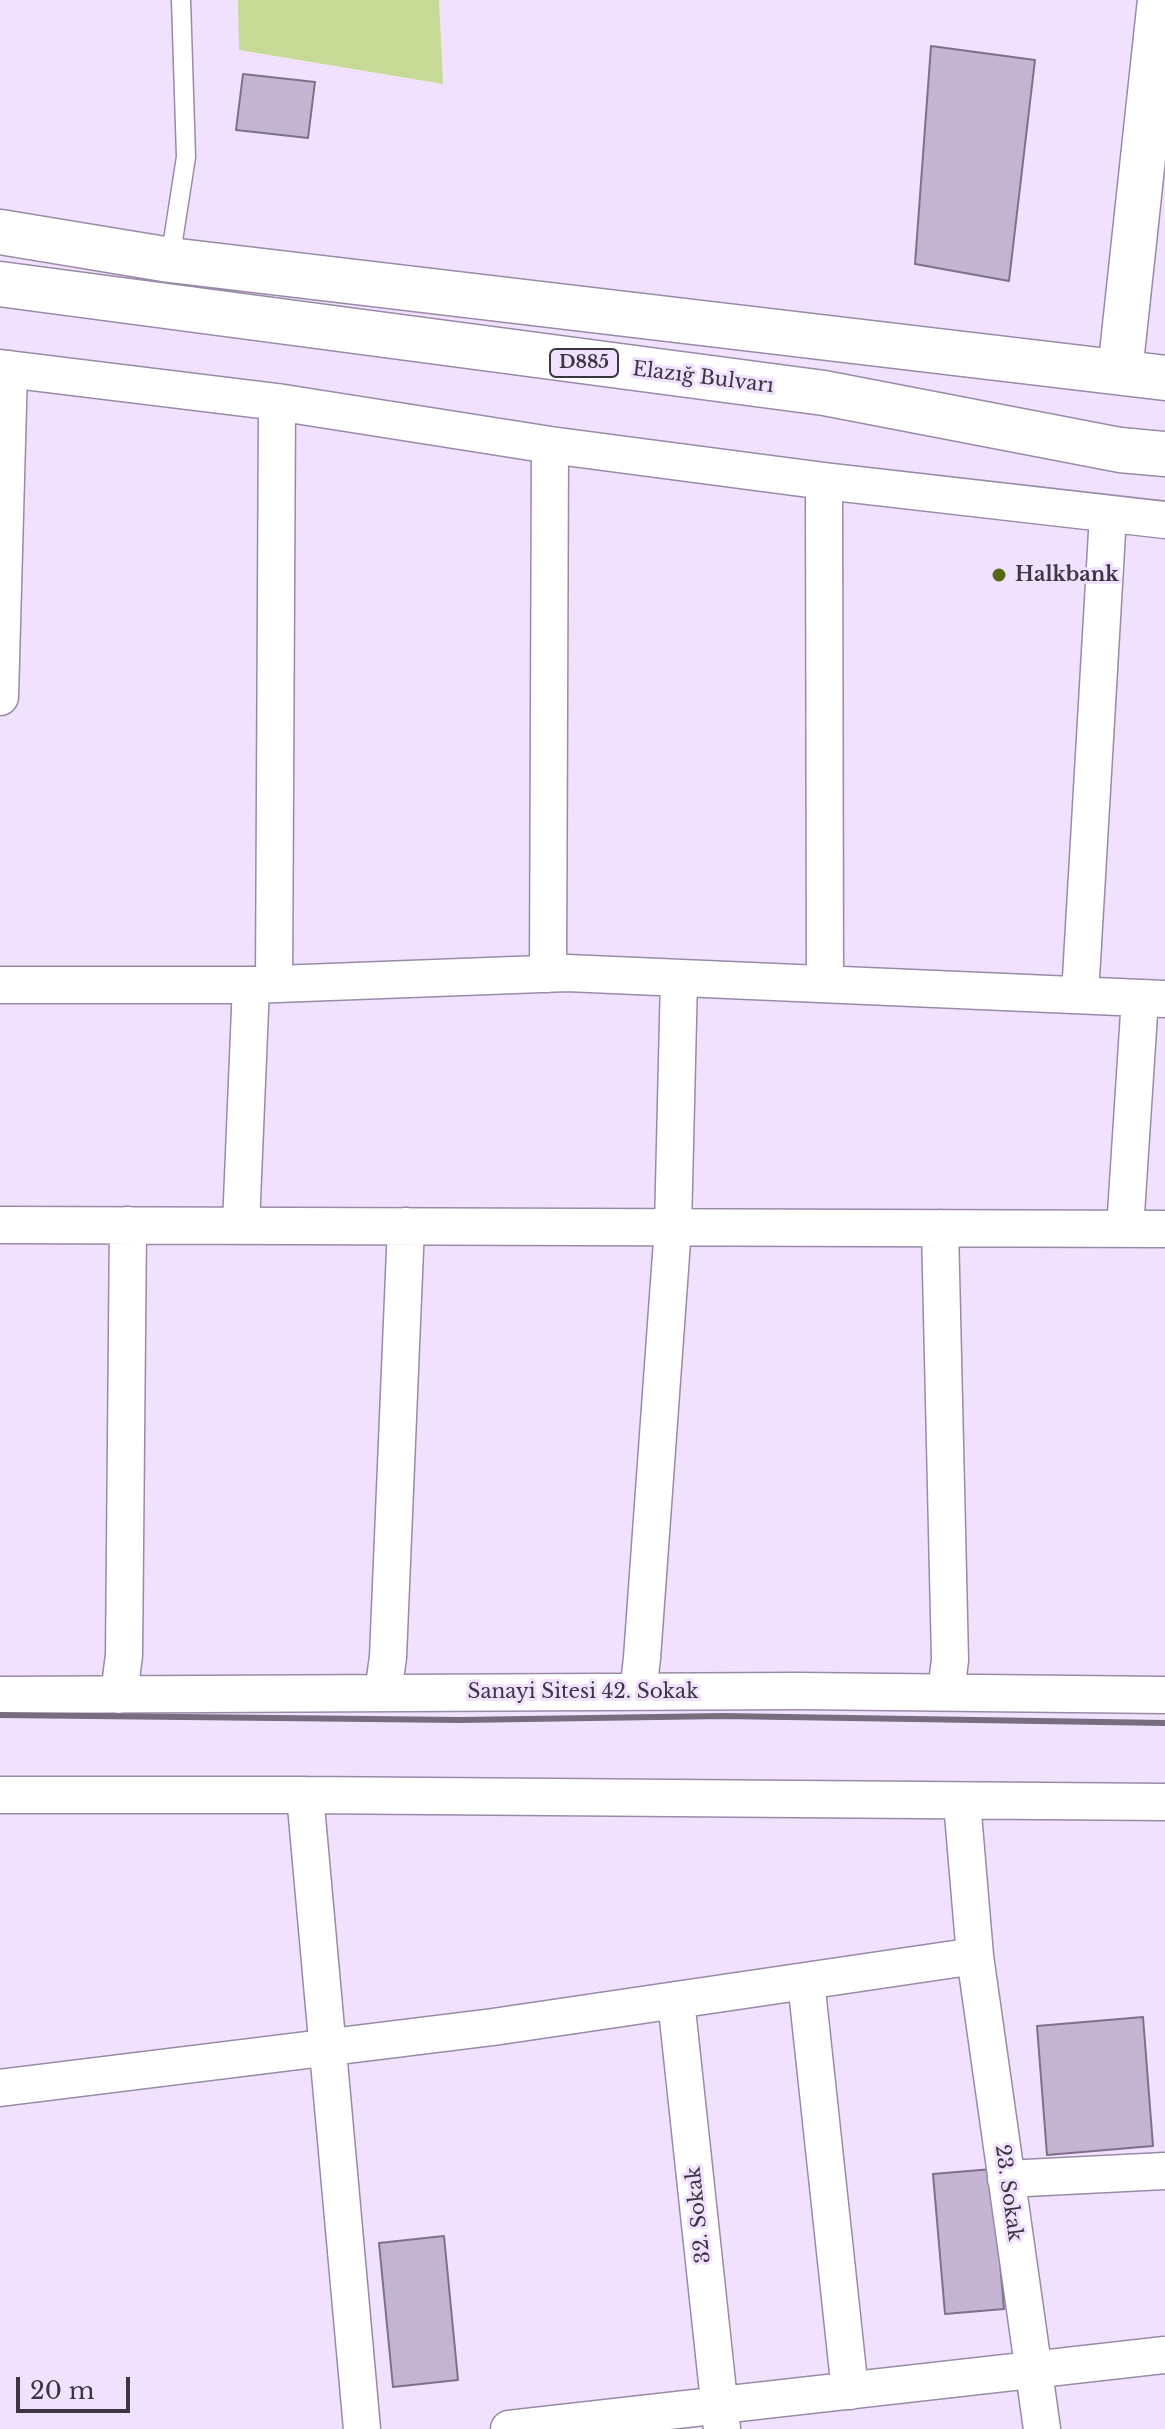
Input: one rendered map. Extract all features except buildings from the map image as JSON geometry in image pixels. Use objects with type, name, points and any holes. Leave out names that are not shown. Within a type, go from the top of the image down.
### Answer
[{"type":"main road","points":[[1120,372],[1160,0]]},
{"type":"main road","points":[[0,232],[170,260],[1165,378]]},
{"type":"main road","name":"Elazığ Bulvarı","points":[[0,284],[824,393],[1120,450],[1165,454]]},
{"type":"street","points":[[0,697],[5,368],[277,402],[550,445],[824,481],[1165,520]]},
{"type":"street","points":[[241,1225],[262,984],[277,402]]},
{"type":"street","points":[[548,974],[550,445]]},
{"type":"street","points":[[824,481],[825,984]]},
{"type":"street","points":[[1080,995],[1108,515]]},
{"type":"street","points":[[0,985],[262,984],[548,974],[1152,998],[1125,1229]]},
{"type":"street","points":[[638,1692],[673,1227],[679,978]]},
{"type":"street","points":[[0,1225],[1165,1229]]},
{"type":"street","points":[[119,1695],[124,1655],[128,1225]]},
{"type":"street","points":[[383,1693],[388,1657],[406,1226]]},
{"type":"street","points":[[940,1228],[950,1660],[946,1692]]},
{"type":"street","name":"Sanayi Sitesi 42. Sokak","points":[[0,1695],[638,1692],[1165,1695]]},
{"type":"street","points":[[0,1795],[1165,1802]]},
{"type":"street","points":[[305,1795],[362,2429]]},
{"type":"street","name":"23. Sokak","points":[[962,1802],[975,1956],[1042,2429]]},
{"type":"street","points":[[0,2088],[676,2000],[975,1956]]},
{"type":"street","points":[[806,1981],[850,2391]]},
{"type":"street","name":"32. Sokak","points":[[676,2000],[721,2416]]},
{"type":"street","points":[[1006,2179],[1165,2171]]},
{"type":"street","points":[[509,2429],[721,2416],[850,2391],[1165,2355]]},
{"type":"lane","points":[[170,260],[186,157],[181,0]]},
{"type":"green space","points":[[238,0],[439,0],[443,84],[239,50]]},
{"type":"railway","points":[[0,1715],[460,1720],[723,1716],[1165,1723]]},
{"type":"place","name":"Halkbank","points":[[999,575]]}]
